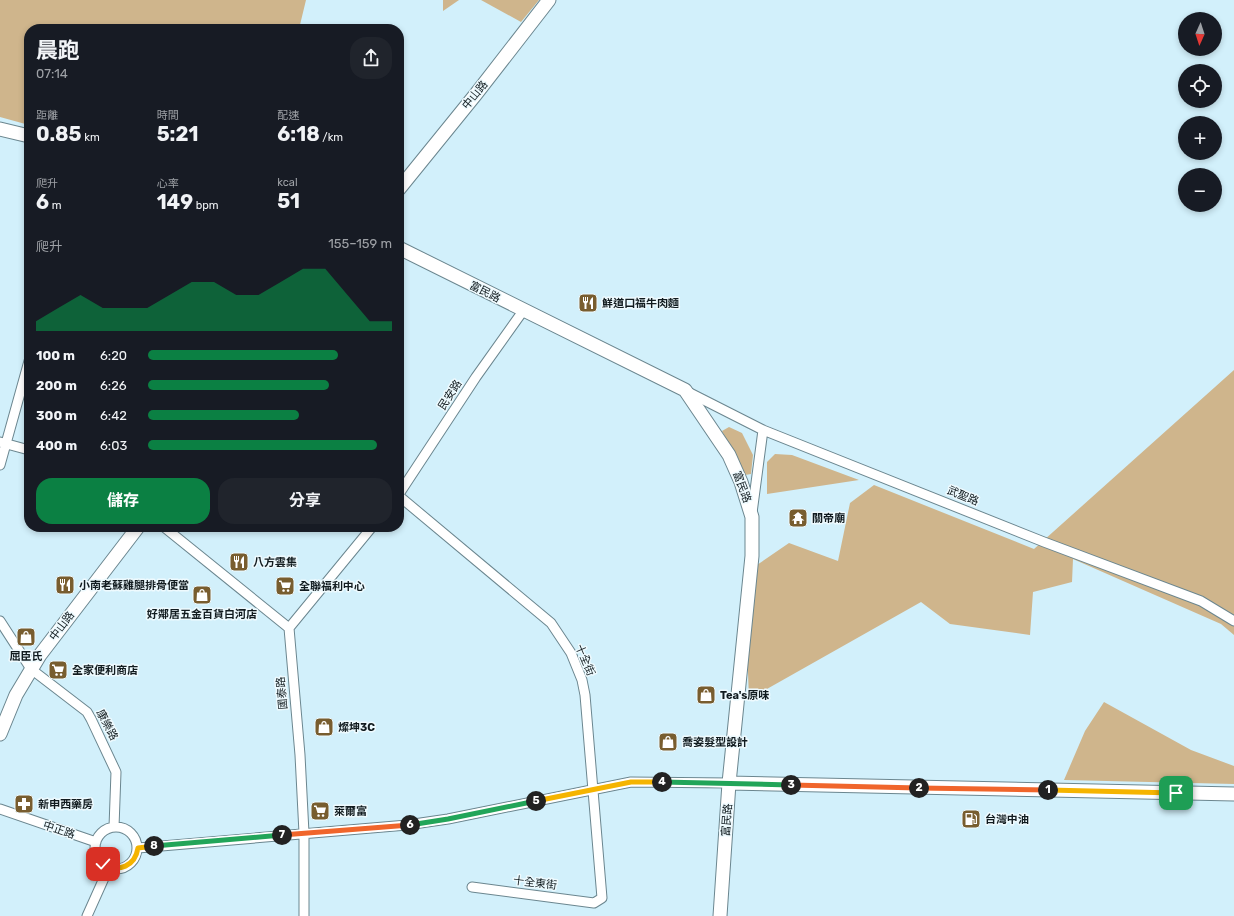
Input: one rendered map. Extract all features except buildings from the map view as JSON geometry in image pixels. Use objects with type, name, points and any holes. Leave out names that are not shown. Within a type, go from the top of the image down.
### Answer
[{"type":"main road","name":"中山路","points":[[404,183],[476,94],[549,0]]},
{"type":"main road","points":[[0,129],[24,135]]},
{"type":"main road","name":"富民路","points":[[404,251],[523,312],[684,390],[729,455],[741,482],[752,517],[752,556],[729,783],[720,916]]},
{"type":"main road","name":"中山路","points":[[0,734],[16,695],[40,655],[134,532]]},
{"type":"main road","points":[[729,783],[1234,794]]},
{"type":"street","name":"民安路","points":[[404,487],[476,376],[523,312]]},
{"type":"street","points":[[0,465],[3,442],[24,377]]},
{"type":"street","name":"武聖路","points":[[684,390],[764,430],[1044,542],[1201,601],[1234,621]]},
{"type":"street","points":[[752,517],[764,430]]},
{"type":"street","points":[[3,442],[24,448]]},
{"type":"street","name":"十全街","points":[[404,499],[551,623],[564,641],[582,680],[585,695],[602,898],[594,903]]},
{"type":"street","points":[[170,532],[289,628],[368,532]]},
{"type":"street","name":"康樂路","points":[[0,621],[31,669],[86,712],[91,719],[116,772],[114,827]]},
{"type":"street","name":"國泰路","points":[[289,628],[300,755],[304,833],[304,916]]},
{"type":"street","points":[[138,848],[429,822],[631,782],[729,783]]},
{"type":"street","name":"中正路","points":[[0,809],[96,842]]},
{"type":"street","points":[[114,827],[125,828],[137,842],[138,848],[135,858],[127,866],[121,868],[109,867],[99,860],[95,848],[96,842],[102,832],[114,827]]},
{"type":"street","points":[[87,916],[109,867]]},
{"type":"street","name":"十全東街","points":[[472,887],[594,903]]},
{"type":"shaded area","points":[[0,0],[306,0],[300,24],[24,24],[24,124],[0,117]]},
{"type":"shaded area","points":[[443,0],[459,0],[443,11]]},
{"type":"shaded area","points":[[481,0],[539,0],[521,22]]},
{"type":"shaded area","points":[[1234,370],[1234,635],[1221,624],[1073,559],[1072,582],[1033,592],[1030,635],[950,624],[921,602],[749,699],[746,620],[754,567],[789,543],[838,561],[850,503],[874,485],[1034,549]]},
{"type":"shaded area","points":[[729,427],[742,433],[753,455],[751,474],[745,475],[722,431]]},
{"type":"shaded area","points":[[775,454],[792,455],[859,480],[767,494],[767,462]]},
{"type":"shaded area","points":[[1104,702],[1191,750],[1234,766],[1234,784],[1064,780],[1085,731]]},
{"type":"place","name":"鮮道口福牛肉麵","points":[[588,303]]},
{"type":"place","name":"關帝廟","points":[[798,518]]},
{"type":"place","name":"八方雲集","points":[[239,562]]},
{"type":"place","name":"小南老蘇雞腿排骨便當","points":[[65,585]]},
{"type":"place","name":"全聯福利中心","points":[[285,586]]},
{"type":"place","name":"好鄰居五金百貨白河店","points":[[202,595]]},
{"type":"place","name":"屈臣氏","points":[[26,637]]},
{"type":"place","name":"全家便利商店","points":[[58,670]]},
{"type":"place","name":"Tea's原味","points":[[706,695]]},
{"type":"place","name":"燦坤3C","points":[[324,727]]},
{"type":"place","name":"喬姿髮型設計","points":[[668,742]]},
{"type":"place","name":"新申西藥房","points":[[24,804]]},
{"type":"place","name":"萊爾富","points":[[320,811]]},
{"type":"place","name":"台灣中油","points":[[971,819]]},
{"type":"route","points":[[103,864],[115,869],[127,866],[135,858],[138,848],[407,825],[448,819],[631,782],[1176,793]]}]
